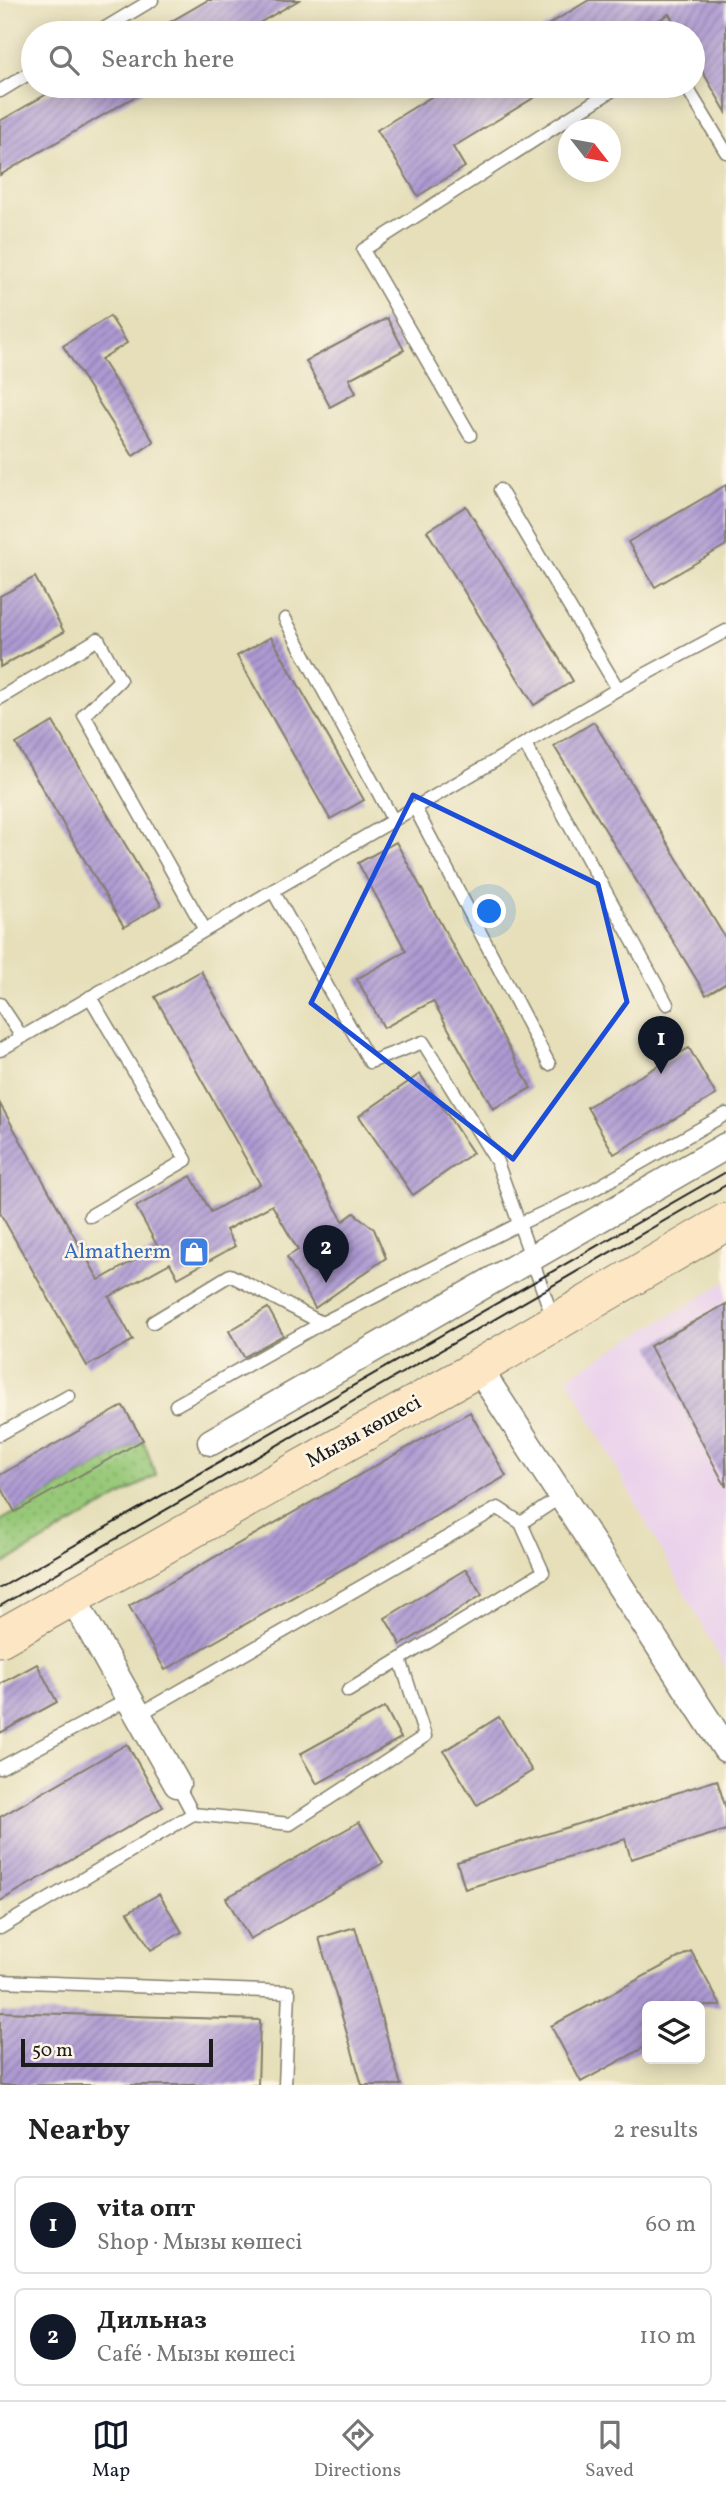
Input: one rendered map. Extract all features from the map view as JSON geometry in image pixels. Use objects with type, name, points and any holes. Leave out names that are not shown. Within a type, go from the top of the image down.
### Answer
[{"type":"main road","name":"Мызы көшесі","points":[[0,1638],[726,1222]]},
{"type":"street","points":[[211,1442],[726,1146]]},
{"type":"street","points":[[477,1366],[726,1749]]},
{"type":"street","points":[[72,1597],[177,1784]]},
{"type":"lane","points":[[117,21],[152,0]]},
{"type":"lane","points":[[0,91],[21,78]]},
{"type":"lane","points":[[470,435],[363,250],[600,98]]},
{"type":"lane","points":[[693,98],[726,152]]},
{"type":"lane","points":[[500,490],[618,689]]},
{"type":"lane","points":[[285,620],[393,820]]},
{"type":"lane","points":[[0,1050],[618,689],[726,631]]},
{"type":"lane","points":[[0,698],[98,639],[120,680],[84,715],[205,930]]},
{"type":"lane","points":[[525,744],[667,1004]]},
{"type":"lane","points":[[415,808],[549,1064]]},
{"type":"lane","points":[[273,891],[370,1062],[423,1042],[497,1162],[555,1322]]},
{"type":"lane","points":[[90,997],[186,1160],[90,1216]]},
{"type":"lane","points":[[0,1004],[22,1037]]},
{"type":"lane","points":[[176,1405],[322,1323],[591,1191],[726,1114]]},
{"type":"lane","points":[[153,1322],[230,1275],[322,1323]]},
{"type":"lane","points":[[0,1434],[69,1396]]},
{"type":"lane","points":[[522,1523],[562,1496]]},
{"type":"lane","points":[[0,1768],[133,1707],[498,1508],[522,1523],[543,1572],[348,1691]]},
{"type":"lane","points":[[0,1928],[193,1814],[290,1824],[425,1736],[400,1659]]},
{"type":"lane","points":[[177,1784],[193,1814]]},
{"type":"lane","points":[[0,1981],[289,1992],[285,2085]]},
{"type":"highlighted area","points":[[413,795],[598,884],[627,1002],[513,1159],[311,1003]]},
{"type":"shaded area","points":[[726,1282],[726,1669],[567,1377]]},
{"type":"green space","points":[[143,1440],[156,1475],[0,1566],[0,1521]]},
{"type":"building","points":[[208,0],[299,0],[263,21],[172,21]]},
{"type":"building","points":[[589,0],[726,0],[726,112],[705,76],[705,21],[673,21],[669,14],[658,21],[555,21]]},
{"type":"building","points":[[40,98],[132,98],[0,175],[0,121]]},
{"type":"building","points":[[429,98],[533,98],[453,147],[465,167],[418,196],[377,130]]},
{"type":"building","points":[[110,316],[127,343],[101,359],[154,442],[133,456],[63,346]]},
{"type":"building","points":[[387,318],[404,350],[349,379],[356,393],[330,407],[306,361]]},
{"type":"building","points":[[726,485],[726,545],[655,587],[628,542]]},
{"type":"building","points":[[466,506],[573,681],[534,705],[427,531]]},
{"type":"building","points":[[35,577],[64,632],[0,667],[0,596]]},
{"type":"building","points":[[271,637],[364,800],[330,819],[237,656]]},
{"type":"building","points":[[53,722],[161,905],[124,927],[16,744]]},
{"type":"building","points":[[594,722],[726,939],[726,983],[706,995],[554,746]]},
{"type":"building","points":[[396,842],[531,1088],[493,1109],[433,1001],[384,1028],[357,979],[406,951],[358,863]]},
{"type":"building","points":[[201,971],[343,1221],[354,1213],[374,1229],[386,1258],[315,1308],[287,1257],[298,1250],[272,1205],[226,1230],[235,1246],[178,1278],[170,1263],[109,1297],[133,1340],[87,1366],[0,1213],[0,1104],[99,1280],[158,1247],[136,1207],[191,1176],[211,1212],[260,1184],[155,997]]},
{"type":"building","points":[[689,1048],[716,1095],[614,1154],[587,1107]]},
{"type":"building","points":[[420,1074],[473,1153],[413,1195],[359,1116]]},
{"type":"building","points":[[726,1304],[726,1487],[650,1346]]},
{"type":"building","points":[[268,1308],[283,1335],[244,1357],[229,1331]]},
{"type":"building","points":[[123,1406],[143,1440],[15,1512],[0,1485],[0,1475]]},
{"type":"building","points":[[470,1412],[506,1476],[165,1670],[129,1606]]},
{"type":"building","points":[[466,1569],[482,1595],[401,1645],[385,1618]]},
{"type":"building","points":[[37,1664],[57,1702],[0,1733],[0,1684]]},
{"type":"building","points":[[385,1707],[401,1738],[317,1784],[300,1754]]},
{"type":"building","points":[[499,1717],[532,1771],[477,1805],[444,1751]]},
{"type":"building","points":[[127,1744],[163,1807],[0,1901],[0,1817]]},
{"type":"building","points":[[717,1780],[726,1809],[726,1830],[631,1859],[625,1839],[465,1889],[457,1862]]},
{"type":"building","points":[[359,1822],[383,1863],[250,1939],[226,1898]]},
{"type":"building","points":[[159,1894],[182,1932],[151,1950],[128,1912]]},
{"type":"building","points":[[355,1927],[401,2085],[362,2085],[319,1938]]},
{"type":"building","points":[[691,1951],[721,2006],[705,2006],[705,2001],[642,2001],[642,2049],[581,2082],[551,2026]]},
{"type":"building","points":[[0,2012],[260,2020],[258,2085],[0,2085]]},
{"type":"tram line","points":[[0,1588],[726,1172]]},
{"type":"tram line","points":[[0,1606],[726,1185]]},
{"type":"place","name":"vita опт","points":[[661,1074]]},
{"type":"place","name":"Almatherm","points":[[194,1252]]},
{"type":"place","name":"Дильназ","points":[[326,1283]]}]
